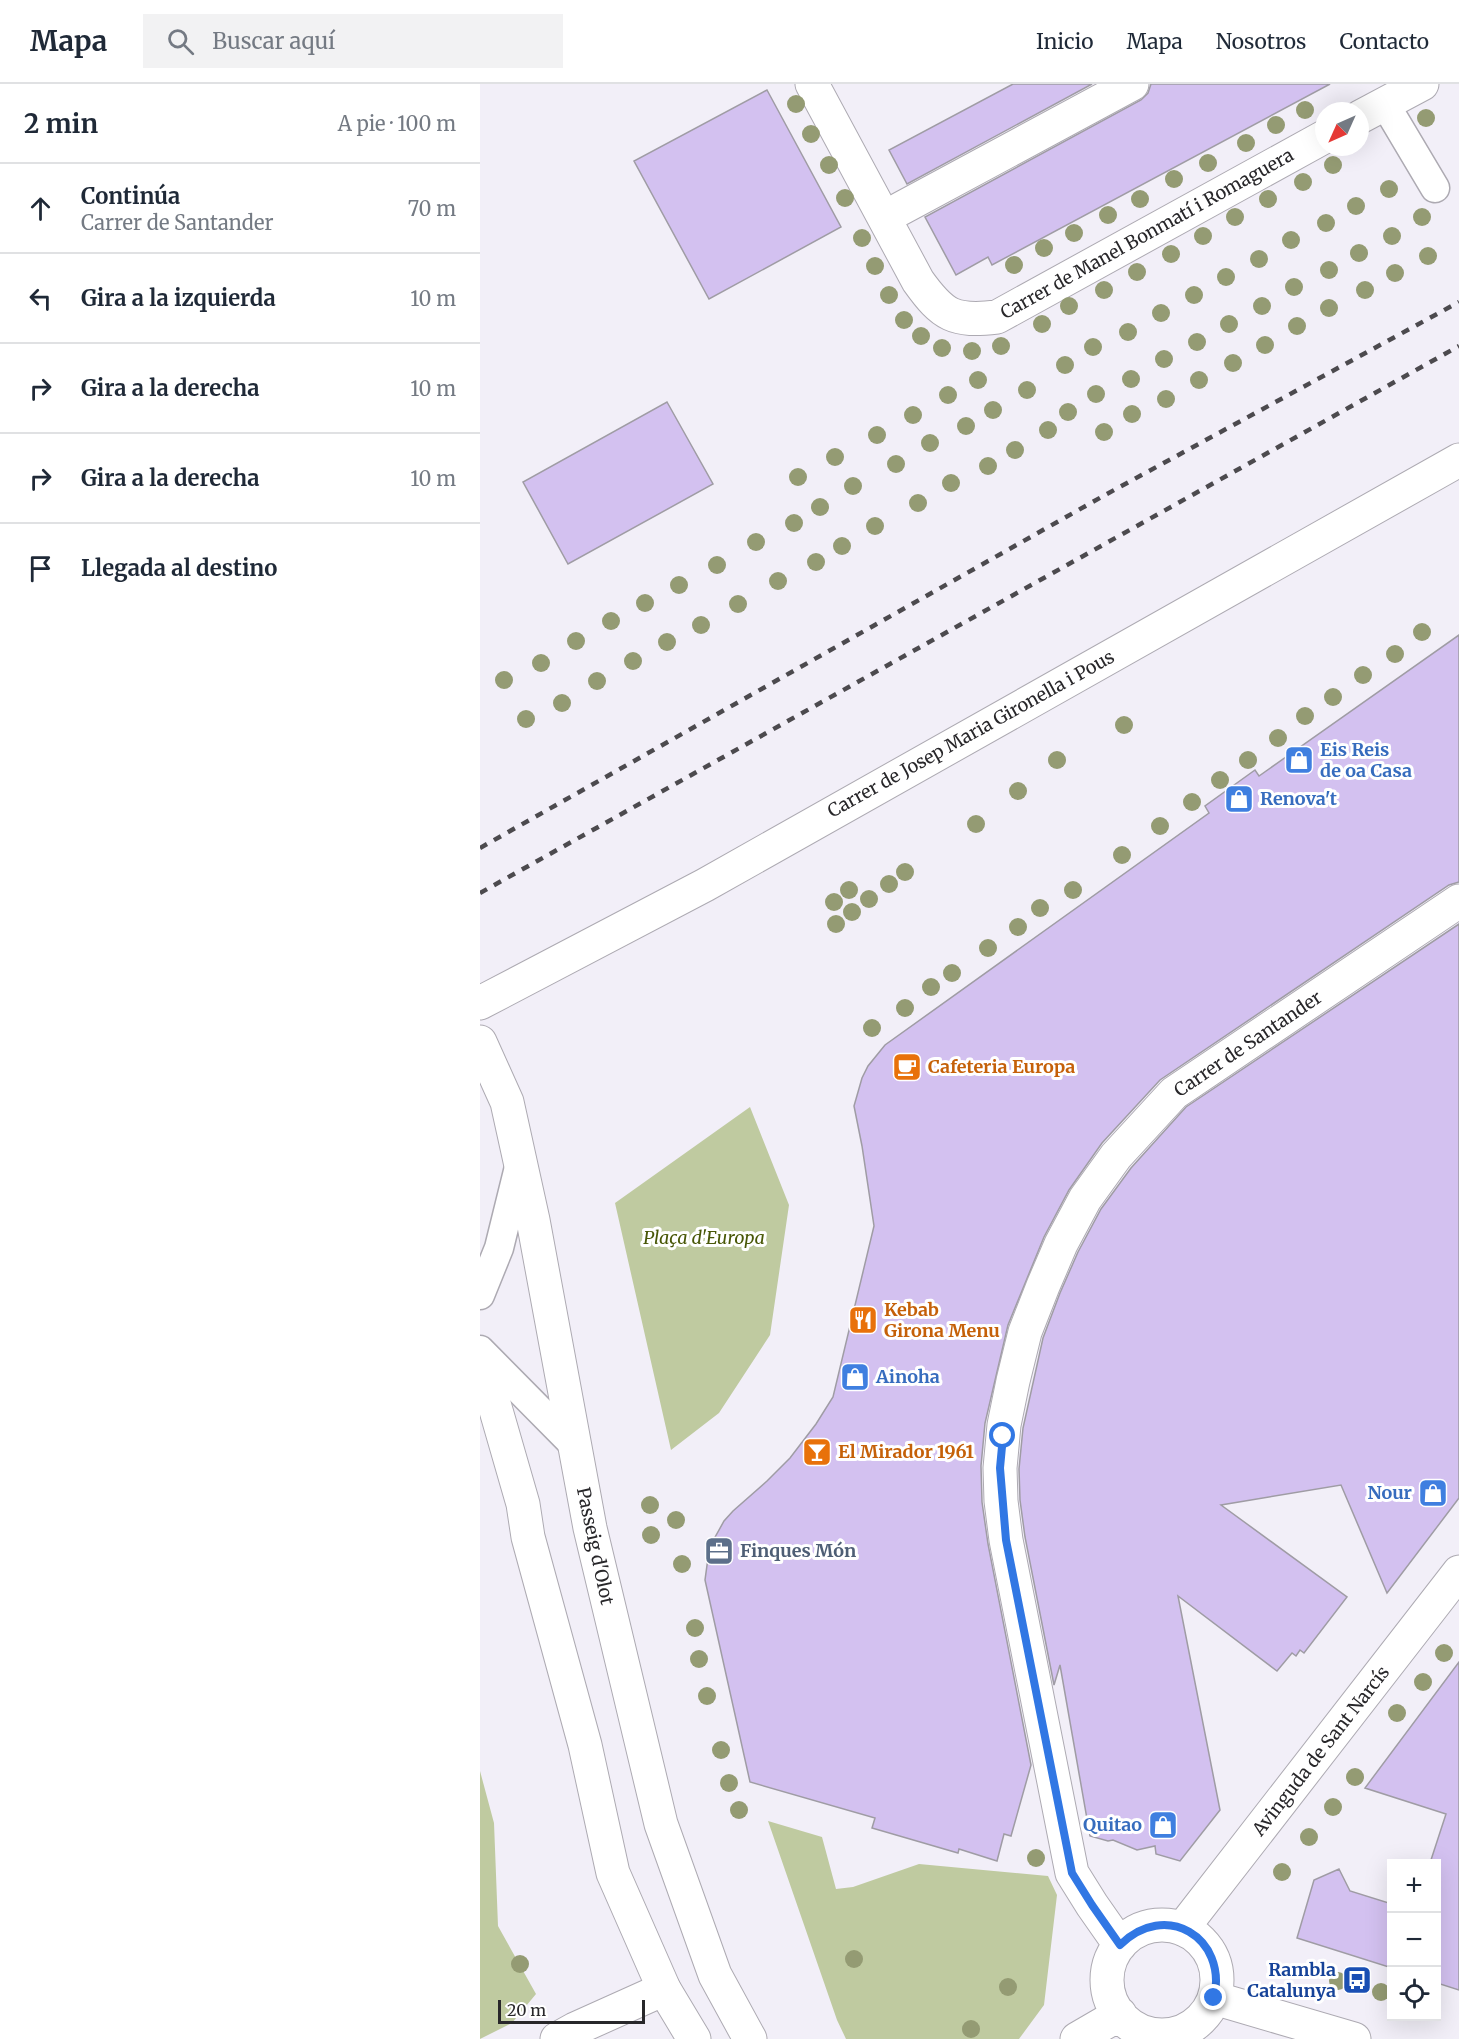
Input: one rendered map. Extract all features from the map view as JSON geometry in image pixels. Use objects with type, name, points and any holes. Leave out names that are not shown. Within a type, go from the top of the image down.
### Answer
[{"type":"street","name":"Carrer de Manel Bonmatí i Romaguera","points":[[812,84],[918,281],[930,298],[947,314],[972,320],[997,317],[1315,142]]},
{"type":"street","points":[[900,209],[1132,84]]},
{"type":"street","points":[[1372,111],[1422,84]]},
{"type":"street","name":"Carrer de Josep Maria Gironella i Pous","points":[[480,1003],[705,885],[1459,460]]},
{"type":"street","name":"Carrer de Santander","points":[[1120,1945],[1072,1873],[1006,1540],[1000,1468],[1009,1403],[1025,1332],[1042,1286],[1085,1199],[1116,1155],[1174,1093],[1459,901]]},
{"type":"street","name":"Passeig d'Olot","points":[[480,1042],[507,1102],[533,1220],[590,1528],[661,1824],[715,1975],[750,2039]]},
{"type":"street","points":[[480,1355],[523,1504],[528,1537],[585,1745],[613,1874],[664,1989],[694,2039]]},
{"type":"street","name":"Avinguda de Sant Narcís","points":[[1182,1929],[1459,1572]]},
{"type":"street","points":[[1153,1925],[1182,1929],[1200,1940],[1212,1957],[1217,1978],[1214,1998],[1209,2008],[1193,2025],[1172,2034],[1138,2029],[1120,2014],[1111,1998],[1107,1980],[1111,1961],[1120,1945],[1135,1932],[1153,1925]]},
{"type":"street","points":[[556,2039],[575,2028],[664,1989]]},
{"type":"street","points":[[1214,1998],[1354,2039]]},
{"type":"street","points":[[1077,2039],[1120,2014]]},
{"type":"lane","points":[[1372,111],[1436,188]]},
{"type":"lane","points":[[480,1295],[499,1248],[520,1163]]},
{"type":"lane","points":[[480,1350],[574,1445]]},
{"type":"green space","name":"Plaça d'Europa","points":[[750,1107],[789,1205],[770,1335],[719,1413],[671,1450],[615,1203]]},
{"type":"green space","points":[[480,1771],[494,1823],[498,1926],[536,1994],[512,2023],[480,2039]]},
{"type":"green space","points":[[768,1821],[822,1837],[836,1889],[853,1887],[919,1864],[1048,1876],[1057,1895],[1044,2005],[1019,2039],[846,2039],[837,2020]]},
{"type":"building","points":[[1013,84],[1092,84],[907,184],[889,150]]},
{"type":"building","points":[[1151,84],[1330,84],[992,265],[988,257],[956,275],[925,217],[1141,100],[1148,93]]},
{"type":"building","points":[[767,90],[841,227],[709,299],[634,161]]},
{"type":"building","points":[[667,402],[713,484],[568,564],[523,482]]},
{"type":"building","points":[[1459,635],[1459,882],[1449,885],[1160,1080],[1102,1143],[1069,1190],[1044,1237],[1008,1325],[985,1423],[981,1466],[982,1502],[1031,1765],[1011,1836],[1004,1834],[997,1861],[959,1849],[958,1853],[872,1828],[875,1818],[750,1782],[705,1580],[708,1558],[714,1539],[724,1521],[790,1458],[833,1397],[874,1226],[854,1106],[868,1066],[885,1045],[1209,813],[1205,806],[1255,770],[1259,776]]},
{"type":"building","points":[[1459,924],[1459,1498],[1387,1593],[1341,1485],[1221,1505],[1347,1597],[1304,1653],[1300,1650],[1296,1656],[1292,1653],[1277,1671],[1178,1596],[1220,1810],[1180,1861],[1156,1854],[1155,1846],[1137,1850],[1113,1840],[1108,1841],[1090,1836],[1060,1665],[1054,1685],[1020,1500],[1019,1469],[1023,1428],[1043,1338],[1060,1293],[1078,1252],[1101,1209],[1131,1168],[1186,1107]]},
{"type":"building","points":[[1459,1662],[1459,1990],[1441,1984],[1441,1859],[1431,1859],[1446,1814],[1365,1788]]},
{"type":"building","points":[[1339,1869],[1350,1891],[1387,1902],[1387,1966],[1297,1938],[1314,1880]]},
{"type":"railway","points":[[480,848],[1105,495],[1459,302]]},
{"type":"railway","points":[[480,893],[1459,346]]},
{"type":"place","name":"Eis Reis de oa Casa","points":[[1299,760]]},
{"type":"place","name":"Renova't","points":[[1239,799]]},
{"type":"place","name":"Cafeteria Europa","points":[[907,1067]]},
{"type":"place","name":"Kebab Girona Menu","points":[[863,1320]]},
{"type":"place","name":"Ainoha","points":[[855,1377]]},
{"type":"place","name":"El Mirador 1961","points":[[817,1452]]},
{"type":"place","name":"Nour","points":[[1433,1493]]},
{"type":"place","name":"Finques Món","points":[[719,1551]]},
{"type":"place","name":"Quitao","points":[[1163,1825]]},
{"type":"place","name":"Rambla Catalunya","points":[[1357,1980]]},
{"type":"route","points":[[1003,1436],[1000,1468],[1006,1540],[1072,1873],[1120,1945],[1135,1932],[1153,1925],[1173,1926],[1200,1940],[1212,1957],[1215,1968],[1217,1978],[1214,1998]]}]
